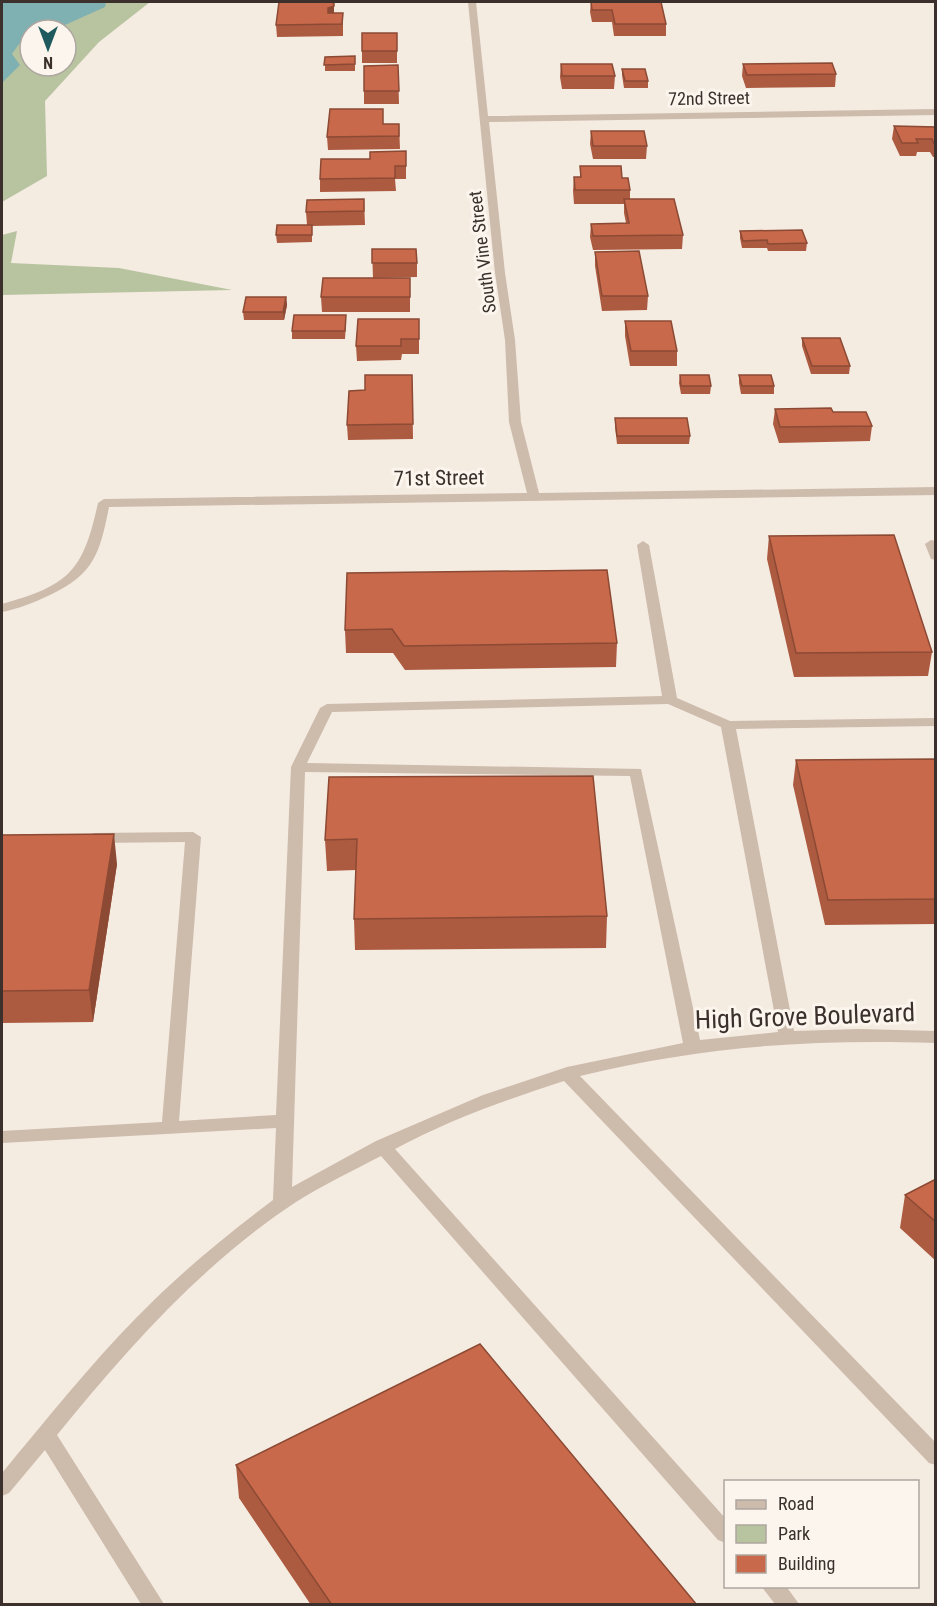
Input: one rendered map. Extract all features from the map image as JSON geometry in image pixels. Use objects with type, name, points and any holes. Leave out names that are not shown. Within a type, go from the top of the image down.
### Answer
[{"type":"street","name":"South Vine Street","points":[[472,2],[498,263],[510,340],[515,422],[534,496]]},
{"type":"street","name":"72nd Street","points":[[484,119],[936,112]]},
{"type":"street","name":"71st Street","points":[[2,608],[45,592],[78,573],[92,552],[104,503],[936,491]]},
{"type":"street","points":[[643,545],[670,700]]},
{"type":"street","points":[[282,1202],[297,767],[327,708],[670,700],[728,725],[936,722]]},
{"type":"street","points":[[728,725],[787,1037]]},
{"type":"street","points":[[297,767],[636,772],[692,1045]]},
{"type":"street","points":[[73,838],[193,837],[170,1127]]},
{"type":"street","name":"High Grove Boulevard","points":[[2,1487],[125,1342],[181,1286],[282,1202],[382,1146],[445,1116],[567,1073],[692,1045],[845,1035],[936,1037]]},
{"type":"street","points":[[567,1073],[936,1457]]},
{"type":"street","points":[[2,1137],[285,1121]]},
{"type":"street","points":[[382,1146],[724,1532]]},
{"type":"street","points":[[46,1434],[153,1605]]},
{"type":"street","points":[[773,1588],[788,1605]]},
{"type":"green space","points":[[2,2],[150,2],[99,42],[78,65],[78,18],[18,18],[18,78],[66,78],[45,101],[47,176],[2,202]]},
{"type":"green space","points":[[17,231],[11,263],[119,268],[232,290],[2,295],[2,235]]},
{"type":"water","points":[[2,2],[106,2],[105,7],[78,19],[18,18],[18,45],[12,54],[18,62],[18,67],[2,83]]},
{"type":"building","points":[[279,2],[334,3],[334,6],[328,8],[328,13],[343,13],[342,24],[276,25]]},
{"type":"building","points":[[591,2],[661,2],[666,24],[615,24],[612,10],[592,10]]},
{"type":"building","points":[[362,33],[397,33],[397,51],[362,51]]},
{"type":"building","points":[[355,56],[355,64],[324,65],[325,57]]},
{"type":"building","points":[[832,63],[836,74],[747,75],[743,64]]},
{"type":"building","points":[[561,64],[612,64],[615,76],[562,76]]},
{"type":"building","points":[[398,65],[399,91],[364,91],[364,66]]},
{"type":"building","points":[[622,69],[645,69],[648,81],[625,81]]},
{"type":"building","points":[[330,109],[383,109],[383,124],[399,124],[399,136],[327,137]]},
{"type":"building","points":[[894,126],[936,127],[936,144],[932,139],[916,139],[918,143],[902,143]]},
{"type":"building","points":[[591,131],[644,131],[647,146],[593,146]]},
{"type":"building","points":[[406,151],[406,166],[395,166],[395,178],[320,179],[321,159],[370,159],[370,152]]},
{"type":"building","points":[[580,166],[621,166],[622,178],[628,178],[630,190],[575,190],[574,177],[581,177]]},
{"type":"building","points":[[364,199],[364,211],[306,212],[307,200]]},
{"type":"building","points":[[624,199],[674,199],[683,235],[593,236],[591,224],[629,223]]},
{"type":"building","points":[[277,225],[312,225],[312,235],[276,235]]},
{"type":"building","points":[[802,230],[807,243],[768,244],[767,240],[743,241],[740,231]]},
{"type":"building","points":[[372,249],[416,249],[417,263],[372,263]]},
{"type":"building","points":[[639,251],[648,296],[602,296],[595,252]]},
{"type":"building","points":[[323,278],[410,278],[410,297],[321,297]]},
{"type":"building","points":[[246,297],[286,297],[283,312],[243,312]]},
{"type":"building","points":[[294,315],[346,315],[345,331],[292,331]]},
{"type":"building","points":[[358,319],[419,319],[419,339],[401,339],[401,346],[356,346]]},
{"type":"building","points":[[625,321],[671,321],[677,351],[631,351]]},
{"type":"building","points":[[802,338],[840,338],[850,366],[812,366]]},
{"type":"building","points":[[365,375],[412,375],[413,424],[347,425],[349,391],[365,390]]},
{"type":"building","points":[[680,375],[709,375],[711,386],[681,386]]},
{"type":"building","points":[[739,375],[771,375],[774,386],[742,386]]},
{"type":"building","points":[[831,408],[833,412],[866,412],[872,426],[780,427],[775,409]]},
{"type":"building","points":[[615,418],[687,418],[690,436],[617,436]]},
{"type":"building","points":[[894,535],[932,652],[796,653],[769,536]]},
{"type":"building","points":[[607,570],[617,643],[404,646],[392,629],[345,630],[347,573]]},
{"type":"building","points":[[936,759],[936,899],[828,900],[796,760]]},
{"type":"building","points":[[593,776],[607,916],[354,919],[357,839],[325,840],[329,777]]},
{"type":"building","points":[[114,834],[89,990],[2,991],[2,835]]},
{"type":"building","points":[[936,1179],[936,1222],[905,1195]]},
{"type":"building","points":[[480,1344],[697,1605],[332,1605],[236,1465]]}]
